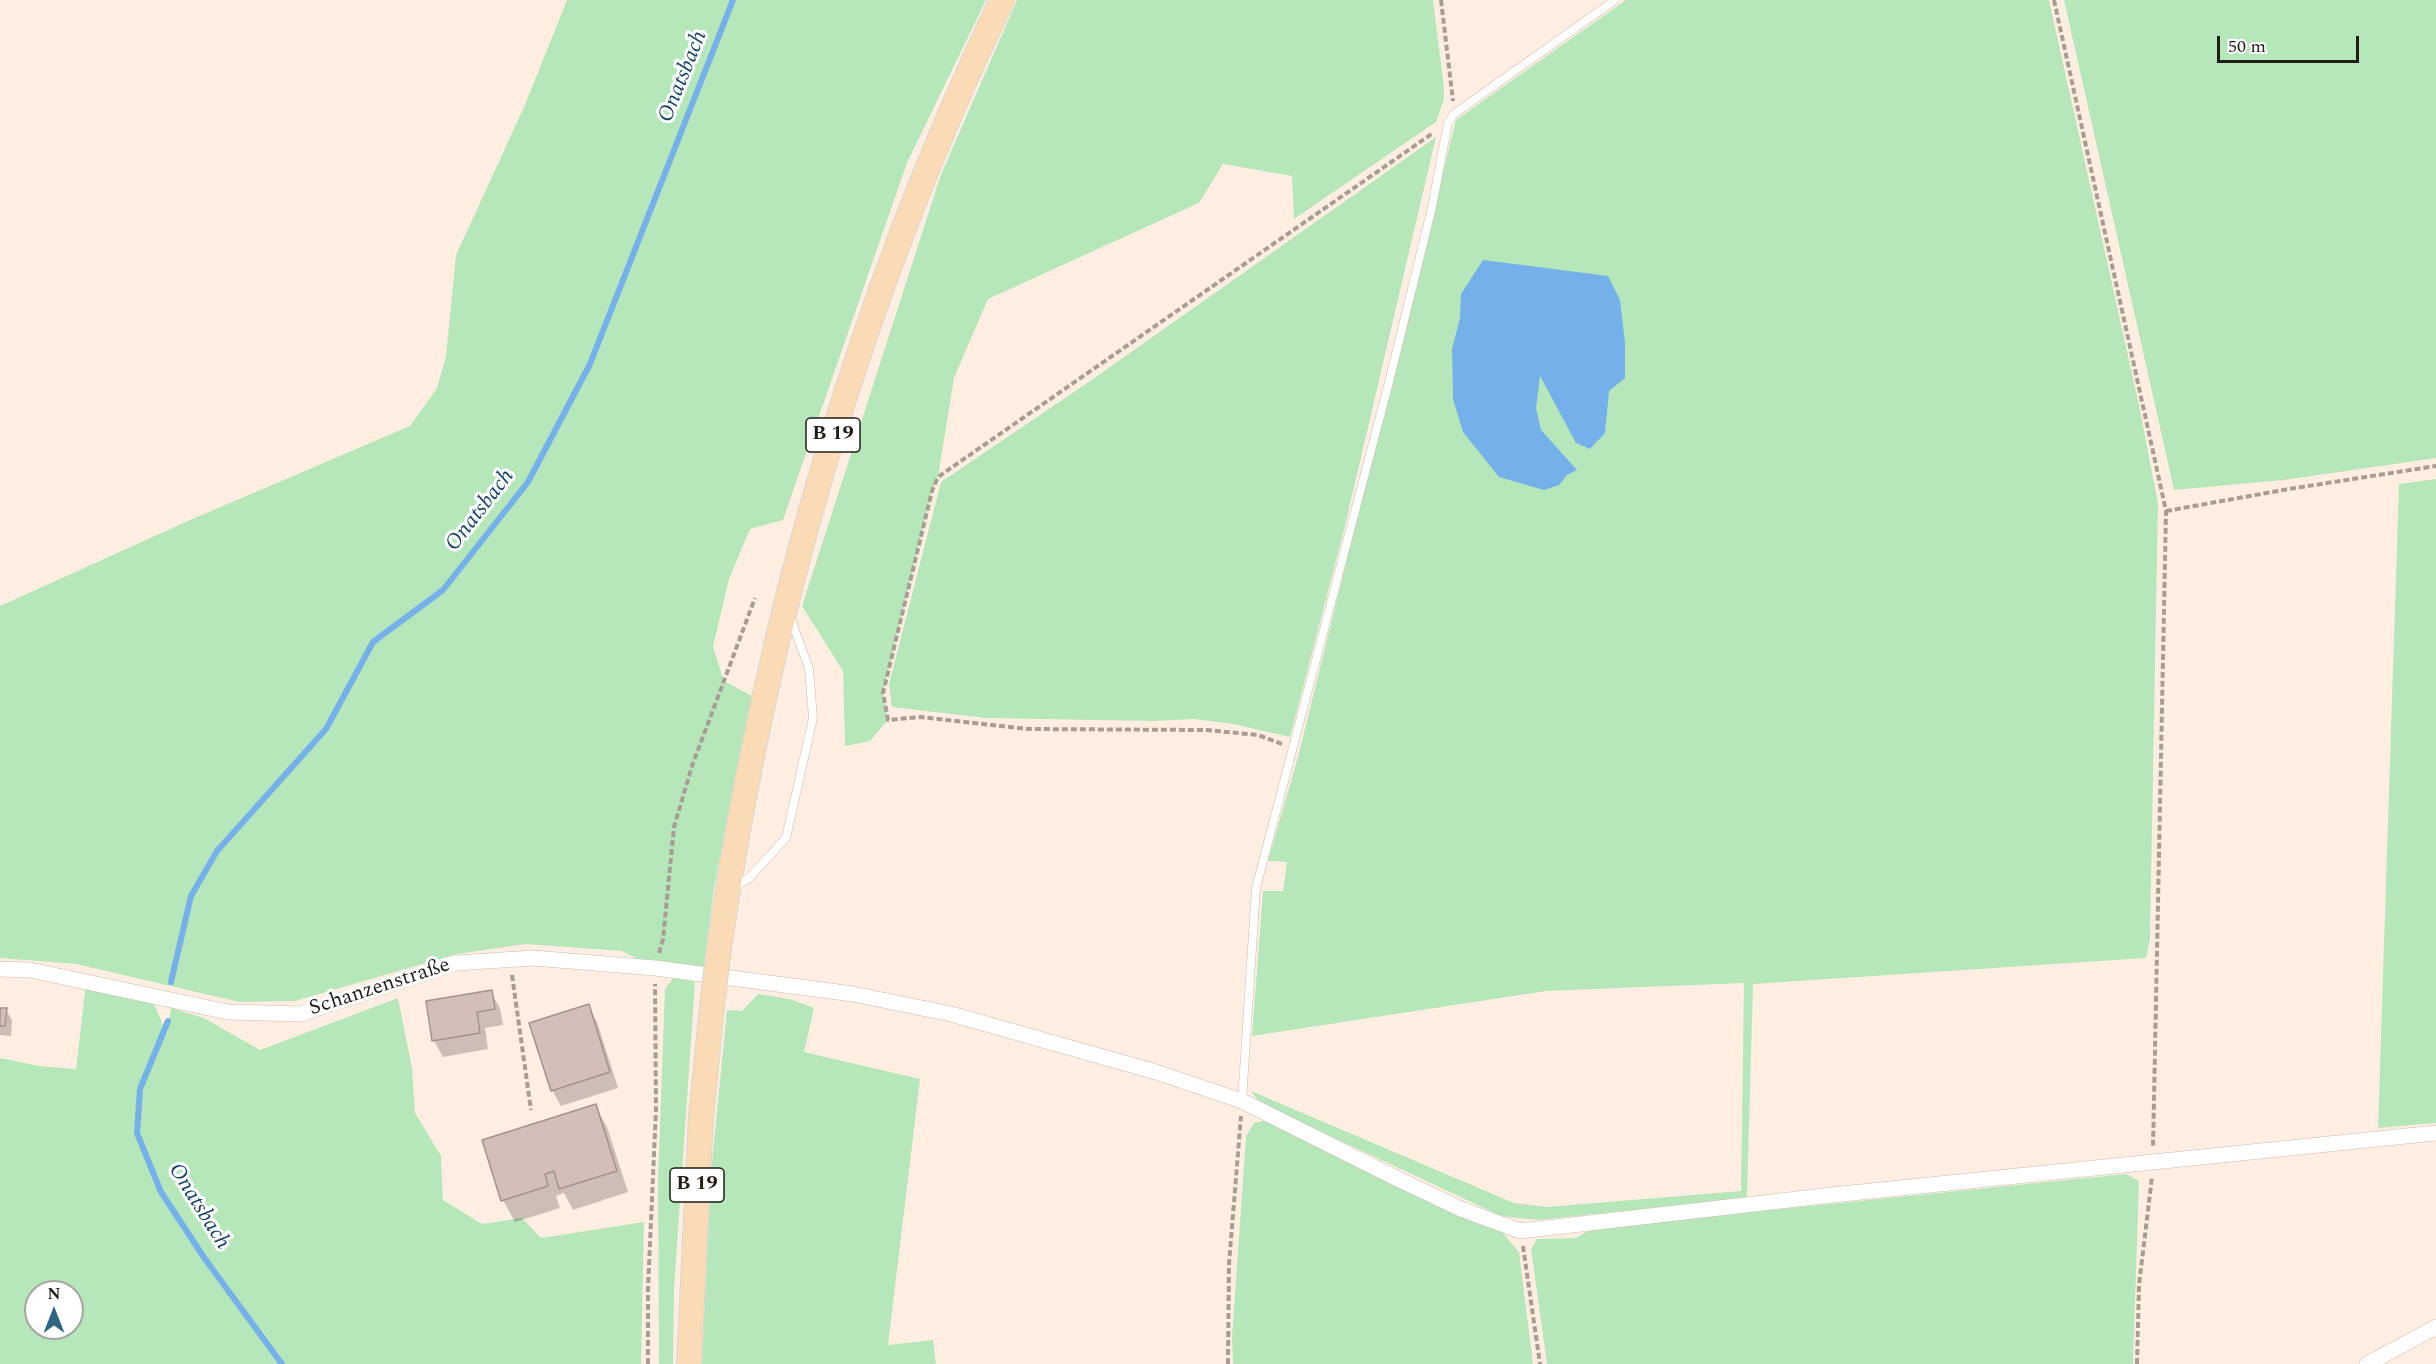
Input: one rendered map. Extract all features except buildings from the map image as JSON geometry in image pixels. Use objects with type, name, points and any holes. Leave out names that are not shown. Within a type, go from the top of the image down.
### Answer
[{"type":"main road","name":"B 19","points":[[689,1364],[701,1117],[712,1006],[727,890],[753,747],[786,607],[833,436],[886,278],[956,102],[1002,0]]},
{"type":"street","name":"Schanzenstraße","points":[[0,969],[30,970],[228,1012],[300,1014],[456,963],[532,958],[655,968],[853,994],[951,1014],[1156,1072],[1242,1101],[1461,1209],[1520,1231]]},
{"type":"street","points":[[1520,1231],[1832,1195],[2153,1164],[2436,1133]]},
{"type":"street","points":[[2367,1364],[2436,1327]]},
{"type":"lane","points":[[1242,1101],[1256,888],[1424,240],[1448,123],[1454,114],[1615,0]]},
{"type":"lane","points":[[727,890],[749,878],[786,838],[813,718],[809,669],[786,607]]},
{"type":"path","points":[[1441,0],[1454,114]]},
{"type":"path","points":[[2054,0],[2166,511],[2153,1164],[2139,1285],[2137,1364]]},
{"type":"path","points":[[1293,749],[1258,735],[1206,730],[1028,729],[921,717],[888,720],[883,693],[932,491],[938,477],[1448,123]]},
{"type":"path","points":[[2166,511],[2436,466]]},
{"type":"path","points":[[648,1364],[648,1288],[656,1109],[655,968],[663,939],[674,827],[692,766],[755,598]]},
{"type":"path","points":[[512,959],[512,983],[531,1110]]},
{"type":"path","points":[[1228,1364],[1229,1264],[1242,1101]]},
{"type":"path","points":[[1520,1231],[1540,1364]]},
{"type":"green space","points":[[567,0],[986,0],[907,163],[783,520],[750,529],[729,579],[713,647],[724,681],[752,696],[714,888],[703,972],[655,968],[622,951],[526,944],[457,954],[295,1001],[239,1002],[76,964],[0,958],[0,606],[190,520],[410,426],[437,388],[446,356],[456,255],[524,107]]},
{"type":"green space","points":[[1017,0],[1433,0],[1444,99],[1436,122],[1294,219],[1292,176],[1223,164],[1199,203],[988,299],[954,378],[938,477],[932,491],[883,693],[888,720],[870,741],[845,746],[843,671],[802,606],[940,177]]},
{"type":"green space","points":[[1626,0],[2049,0],[2139,405],[2158,503],[2150,939],[2146,958],[1753,984],[1747,1198],[1538,1220],[1501,1216],[1260,1103],[1251,1091],[1514,1203],[1547,1207],[1741,1191],[1744,983],[1546,991],[1252,1036],[1263,891],[1283,891],[1287,862],[1268,861],[1298,757],[1456,120]]},
{"type":"green space","points":[[2064,0],[2436,0],[2436,458],[2284,480],[2174,490]]},
{"type":"green space","points":[[1436,137],[1344,530],[1290,737],[1233,724],[1193,719],[1154,721],[985,718],[892,707],[889,684],[941,482],[1090,381]]},
{"type":"green space","points":[[2436,479],[2436,1123],[2378,1128],[2399,484]]},
{"type":"green space","points":[[674,977],[695,982],[674,1290],[673,1364],[659,1364],[658,1179],[665,989]]},
{"type":"green space","points":[[86,983],[151,997],[167,1034],[171,1008],[204,1018],[260,1050],[398,998],[412,1068],[415,1113],[441,1156],[443,1200],[482,1224],[522,1218],[541,1238],[644,1222],[641,1364],[0,1364],[0,1058],[39,1066],[76,1069]]},
{"type":"green space","points":[[758,994],[790,999],[814,1008],[804,1052],[920,1079],[888,1345],[933,1340],[936,1364],[702,1364],[711,1172],[727,1010],[742,1011]]},
{"type":"green space","points":[[1266,1120],[1502,1232],[1519,1252],[1533,1364],[1233,1364],[1232,1337],[1246,1136],[1254,1123]]},
{"type":"green space","points":[[2126,1174],[2139,1181],[2133,1364],[1547,1364],[1531,1249],[1537,1239],[1576,1238],[1593,1228]]},
{"type":"water","points":[[1483,260],[1608,276],[1620,300],[1625,343],[1625,378],[1609,391],[1605,433],[1590,449],[1576,443],[1540,376],[1536,408],[1541,430],[1577,470],[1567,475],[1559,485],[1544,490],[1499,477],[1463,432],[1453,399],[1452,349],[1460,318],[1461,294]]},
{"type":"waterway","name":"Onatsbach","points":[[171,982],[191,896],[217,851],[326,729],[373,642],[443,590],[528,482],[590,364],[733,0]]},
{"type":"waterway","name":"Onatsbach","points":[[168,1021],[140,1089],[137,1133],[161,1192],[205,1259],[282,1364]]}]
